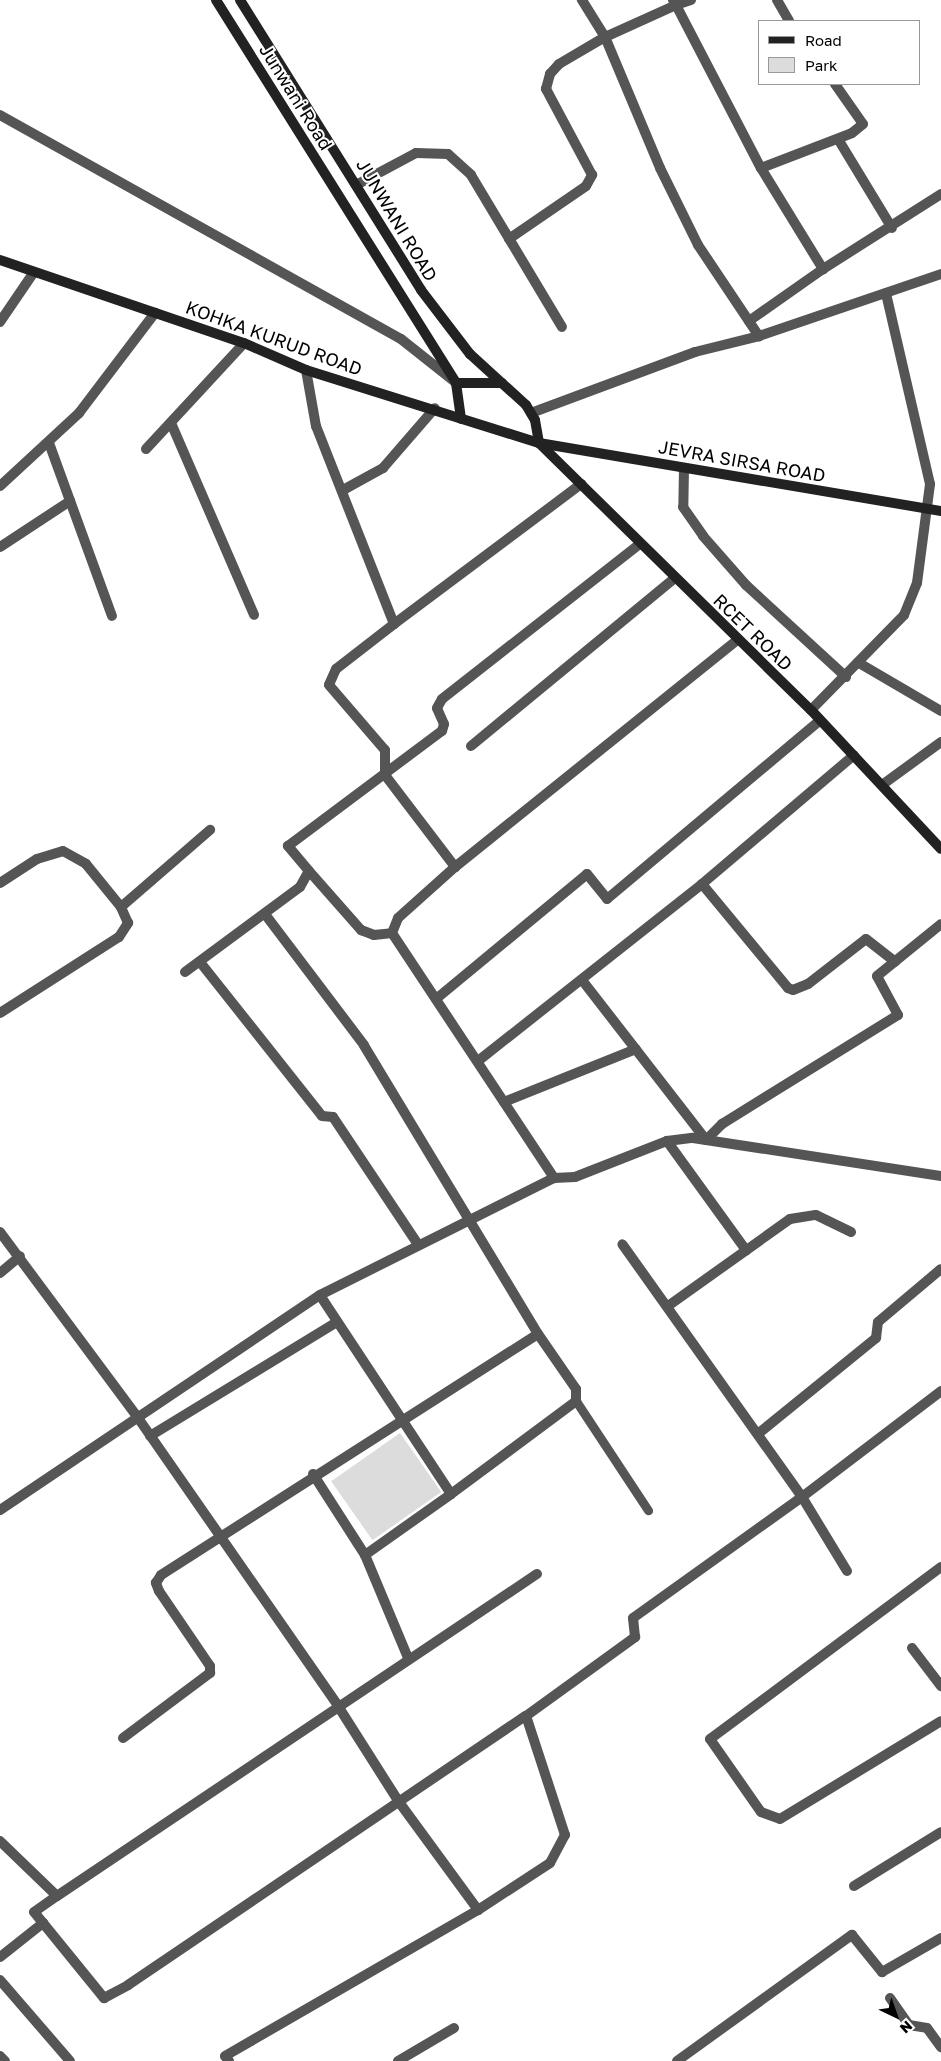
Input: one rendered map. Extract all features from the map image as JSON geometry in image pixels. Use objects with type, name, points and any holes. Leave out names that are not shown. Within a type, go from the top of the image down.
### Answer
[{"type":"main road","name":"Junwani Road","points":[[216,0],[456,383],[461,419]]},
{"type":"main road","name":"JUNWANI ROAD","points":[[240,0],[358,184],[449,332],[531,413]]},
{"type":"main road","name":"KOHKA KURUD ROAD","points":[[0,260],[244,343],[306,370],[435,408],[461,419],[538,443]]},
{"type":"main road","points":[[456,383],[502,383]]},
{"type":"main road","points":[[531,413],[538,443]]},
{"type":"main road","name":"JEVRA SIRSA ROAD","points":[[538,443],[941,511]]},
{"type":"main road","name":"RCET ROAD","points":[[538,443],[737,640],[811,710],[941,850]]},
{"type":"street","points":[[582,0],[605,37],[660,168],[698,245],[759,336]]},
{"type":"street","points":[[509,239],[590,181],[592,170],[550,99],[547,80],[559,64],[605,37],[674,3],[691,0]]},
{"type":"street","points":[[777,0],[788,20]]},
{"type":"street","points":[[674,3],[761,168],[822,269]]},
{"type":"street","points":[[761,168],[838,139],[863,124],[836,85]]},
{"type":"street","points":[[0,115],[401,339],[456,383]]},
{"type":"street","points":[[838,139],[892,228]]},
{"type":"street","points":[[358,184],[416,153],[448,154],[471,175],[562,327]]},
{"type":"street","points":[[749,321],[822,269],[892,228],[941,194]]},
{"type":"street","points":[[0,322],[34,272]]},
{"type":"street","points":[[531,413],[695,352],[759,336],[941,274]]},
{"type":"street","points":[[811,710],[859,663],[914,599],[930,484],[886,293]]},
{"type":"street","points":[[0,486],[50,443],[106,381],[155,313]]},
{"type":"street","points":[[146,450],[244,343]]},
{"type":"street","points":[[306,370],[316,426],[343,490],[394,624]]},
{"type":"street","points":[[343,490],[383,468],[435,408]]},
{"type":"street","points":[[171,423],[254,615]]},
{"type":"street","points":[[50,443],[112,616]]},
{"type":"street","points":[[684,468],[683,507],[703,536],[746,585],[846,677]]},
{"type":"street","points":[[455,866],[384,775],[385,750],[331,689],[329,679],[336,669],[394,624],[581,484]]},
{"type":"street","points":[[0,547],[70,500]]},
{"type":"street","points":[[392,933],[374,935],[361,930],[288,846],[442,731],[444,724],[437,708],[442,699],[640,544]]},
{"type":"street","points":[[472,746],[675,578]]},
{"type":"street","points":[[392,933],[398,918],[455,866],[737,640]]},
{"type":"street","points":[[859,663],[941,711]]},
{"type":"street","points":[[436,998],[587,874],[607,899],[820,720]]},
{"type":"street","points":[[882,786],[941,742]]},
{"type":"street","points":[[478,1062],[702,884],[854,755]]},
{"type":"street","points":[[121,908],[210,830]]},
{"type":"street","points":[[0,883],[37,859],[63,851],[86,864],[121,908],[128,923],[119,937],[0,1013]]},
{"type":"street","points":[[185,972],[300,887],[309,871]]},
{"type":"street","points":[[702,884],[788,988],[808,984],[866,939],[895,962]]},
{"type":"street","points":[[265,914],[364,1045],[538,1334],[576,1389],[576,1401],[365,1555]]},
{"type":"street","points":[[706,1140],[722,1124],[898,1015],[877,976],[941,924]]},
{"type":"street","points":[[392,933],[554,1178]]},
{"type":"street","points":[[200,962],[322,1116],[332,1117],[417,1243]]},
{"type":"street","points":[[582,980],[706,1140]]},
{"type":"street","points":[[504,1102],[636,1049]]},
{"type":"street","points":[[0,1510],[136,1415],[320,1294],[417,1243],[554,1178],[575,1177],[667,1141],[706,1140],[941,1176]]},
{"type":"street","points":[[667,1141],[746,1250]]},
{"type":"street","points":[[668,1306],[790,1219],[802,1215],[828,1219],[851,1232]]},
{"type":"street","points":[[0,1232],[20,1256],[136,1415],[338,1706],[399,1802],[478,1910]]},
{"type":"street","points":[[622,1244],[759,1433],[802,1497],[847,1571]]},
{"type":"street","points":[[0,1273],[20,1256]]},
{"type":"street","points":[[759,1433],[876,1338],[878,1322],[941,1269]]},
{"type":"street","points":[[320,1294],[400,1419],[451,1494]]},
{"type":"street","points":[[150,1436],[337,1322]]},
{"type":"street","points":[[122,1738],[210,1673],[156,1583],[160,1575],[313,1474],[538,1334]]},
{"type":"street","points":[[537,1574],[408,1658],[34,1912],[104,1998],[526,1716],[635,1637],[633,1618],[802,1497],[941,1391]]},
{"type":"street","points":[[313,1474],[365,1555],[408,1658]]},
{"type":"street","points":[[941,1567],[710,1739],[761,1812],[780,1819],[941,1721]]},
{"type":"street","points":[[912,1648],[941,1686]]},
{"type":"street","points":[[224,2059],[478,1910],[550,1862],[564,1844],[562,1823],[526,1716]]},
{"type":"street","points":[[854,1886],[941,1832]]},
{"type":"street","points":[[0,1841],[57,1896]]},
{"type":"street","points":[[0,1957],[43,1923]]},
{"type":"street","points":[[677,2061],[852,1936],[882,1972],[941,1938]]},
{"type":"street","points":[[0,1980],[70,2061]]},
{"type":"street","points":[[890,1998],[909,2025],[926,2028],[941,2047]]},
{"type":"street","points":[[398,2061],[454,2028]]},
{"type":"street","points":[[0,2056],[4,2061]]},
{"type":"lane","points":[[576,1401],[648,1510]]},
{"type":"green space","points":[[400,1433],[441,1492],[372,1540],[331,1481]]}]
